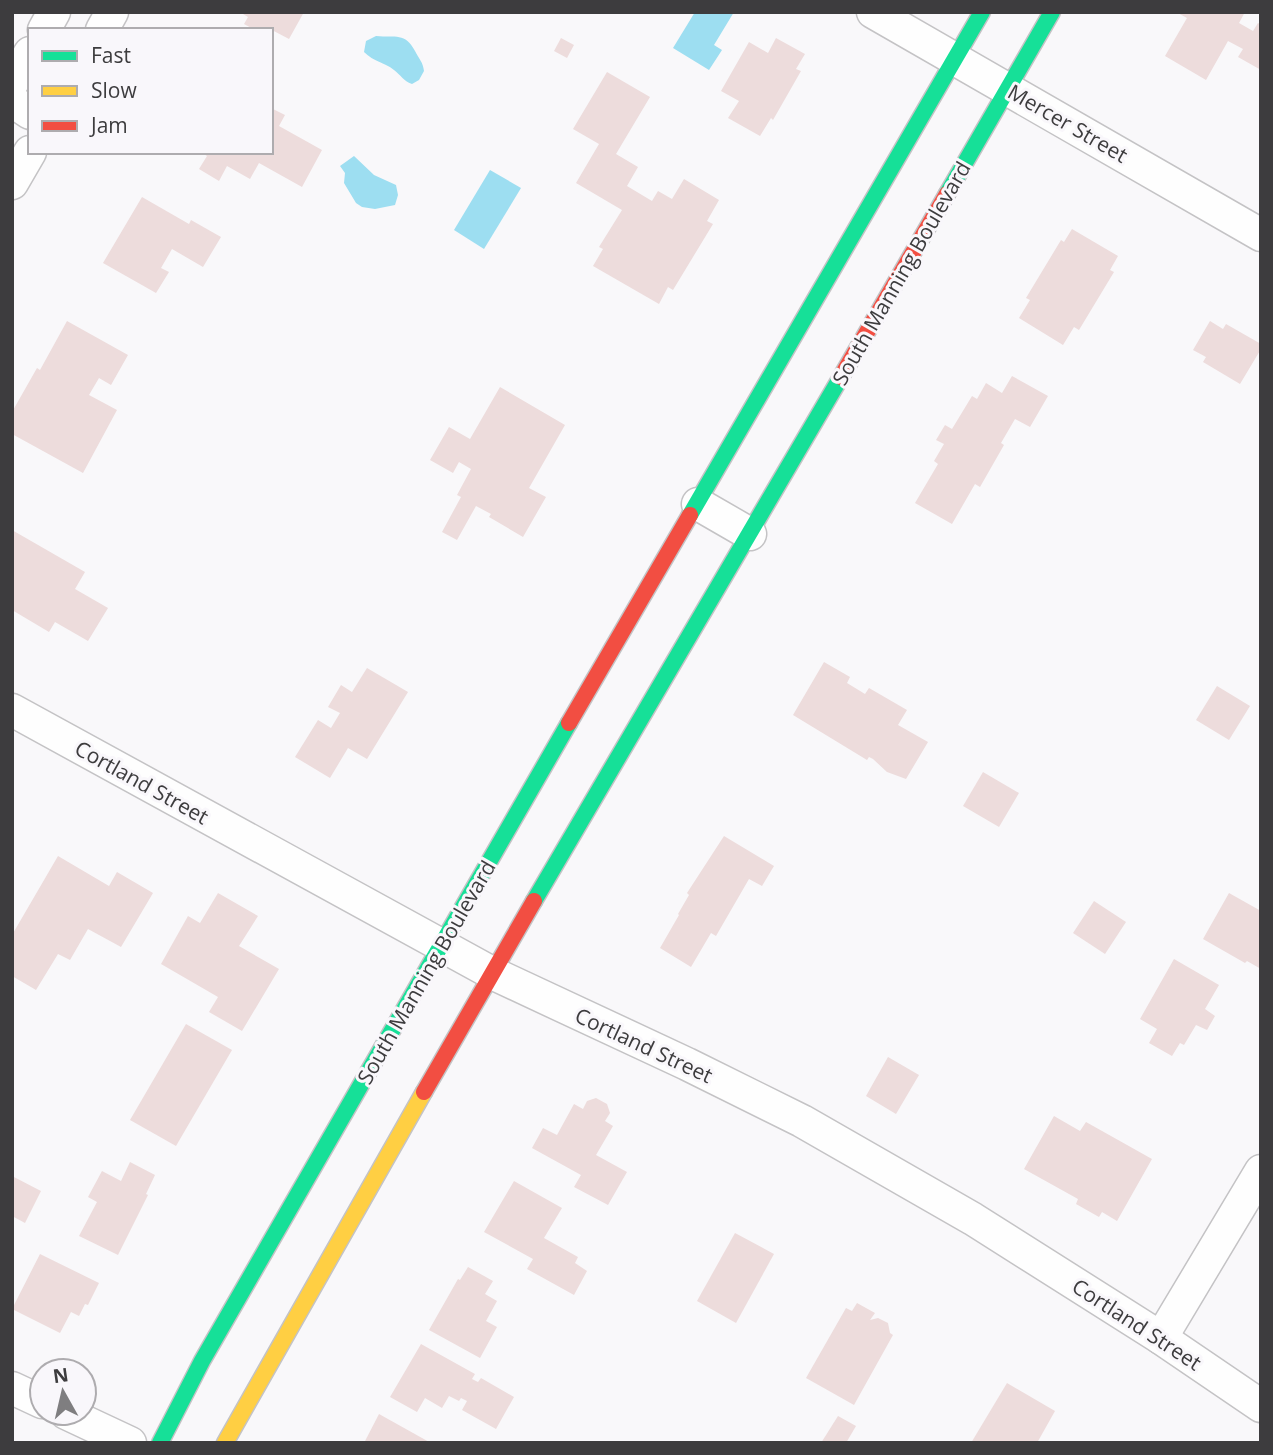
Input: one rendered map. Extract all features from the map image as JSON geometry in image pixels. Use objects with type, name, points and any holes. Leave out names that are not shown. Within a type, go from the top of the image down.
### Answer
[{"type":"street","points":[[45,28],[54,12]]},
{"type":"street","points":[[103,28],[112,12]]},
{"type":"street","name":"Mercer Street","points":[[873,12],[1261,236]]},
{"type":"street","name":"South Manning Boulevard","points":[[160,1443],[209,1349],[440,946],[982,12]]},
{"type":"street","name":"South Manning Boulevard","points":[[225,1443],[492,973],[1052,12]]},
{"type":"street","points":[[12,83],[28,56]]},
{"type":"street","points":[[12,101],[28,112]]},
{"type":"street","points":[[12,183],[29,154]]},
{"type":"street","points":[[698,504],[750,534]]},
{"type":"street","name":"Cortland Street","points":[[12,710],[440,946],[803,1121],[936,1197],[1161,1338],[1261,1406]]},
{"type":"street","points":[[1161,1338],[1261,1171]]},
{"type":"street","points":[[12,1388],[28,1395]]},
{"type":"street","points":[[96,1427],[130,1443]]},
{"type":"water","points":[[695,12],[734,12],[714,45],[722,50],[709,70],[673,48]]},
{"type":"water","points":[[376,36],[399,37],[408,41],[423,65],[424,71],[419,80],[409,83],[390,67],[364,52],[366,41]]},
{"type":"water","points":[[354,156],[374,175],[396,185],[398,195],[395,205],[375,209],[356,203],[344,183],[345,173],[340,166]]},
{"type":"water","points":[[490,170],[521,188],[484,249],[454,230]]},
{"type":"building","points":[[304,12],[289,39],[273,31],[273,28],[251,28],[244,24],[248,17],[243,14]]},
{"type":"building","points":[[1176,12],[1245,12],[1239,23],[1253,31],[1258,23],[1261,25],[1261,70],[1238,57],[1243,49],[1228,41],[1206,80],[1165,56],[1187,18]]},
{"type":"building","points":[[561,38],[574,45],[567,58],[554,51]]},
{"type":"building","points":[[776,38],[805,54],[796,69],[801,71],[773,120],[771,118],[760,136],[728,118],[739,101],[721,91],[749,42],[768,53]]},
{"type":"building","points":[[607,72],[650,97],[616,154],[638,167],[627,186],[652,201],[658,191],[672,199],[684,179],[719,200],[707,221],[713,224],[673,290],[668,287],[659,304],[593,266],[603,249],[599,247],[622,210],[576,183],[599,144],[573,129]]},
{"type":"building","points":[[273,109],[285,115],[279,126],[322,150],[302,187],[259,163],[250,179],[227,166],[219,181],[199,169],[207,156],[204,154],[273,154]]},
{"type":"building","points":[[142,197],[189,224],[191,220],[221,237],[203,267],[172,249],[161,268],[169,272],[156,293],[103,263]]},
{"type":"building","points":[[1072,229],[1118,256],[1110,270],[1114,272],[1079,330],[1074,327],[1063,345],[1019,318],[1030,300],[1026,298],[1061,240],[1064,242]]},
{"type":"building","points":[[67,321],[128,355],[111,385],[99,378],[89,395],[117,410],[83,473],[12,434],[12,412],[37,368],[40,370]]},
{"type":"building","points":[[1210,321],[1223,329],[1226,324],[1261,344],[1261,349],[1240,384],[1203,362],[1206,357],[1193,350]]},
{"type":"building","points":[[1012,376],[1048,396],[1030,427],[1015,419],[1001,443],[1004,445],[980,487],[975,484],[952,524],[915,503],[938,464],[934,461],[944,444],[936,440],[945,425],[952,429],[972,396],[977,399],[986,383],[1002,393]]},
{"type":"building","points":[[500,387],[565,425],[529,488],[546,497],[523,537],[476,506],[457,540],[442,532],[461,497],[457,495],[471,469],[459,462],[453,473],[430,460],[449,427],[470,439]]},
{"type":"building","points":[[12,530],[85,572],[75,589],[108,608],[88,641],[55,622],[49,632],[12,610]]},
{"type":"building","points":[[824,662],[850,677],[847,683],[865,694],[869,688],[907,710],[898,725],[928,742],[906,779],[887,772],[873,759],[869,757],[867,760],[793,715]]},
{"type":"building","points":[[367,668],[408,692],[367,759],[348,748],[330,778],[295,757],[318,720],[331,728],[340,713],[328,707],[341,685],[352,692]]},
{"type":"building","points":[[1217,686],[1250,706],[1229,740],[1196,720]]},
{"type":"building","points":[[983,772],[1019,793],[999,827],[963,806]]},
{"type":"building","points":[[724,836],[774,866],[762,886],[749,879],[716,936],[711,933],[691,967],[660,948],[689,895],[687,893]]},
{"type":"building","points":[[58,856],[109,886],[117,872],[153,893],[121,947],[88,929],[70,960],[58,954],[36,990],[12,976],[12,935]]},
{"type":"building","points":[[218,893],[258,916],[239,946],[279,969],[242,1031],[209,1012],[218,997],[161,964],[188,916],[200,923]]},
{"type":"building","points":[[1229,893],[1261,911],[1261,969],[1203,939]]},
{"type":"building","points":[[1094,901],[1126,922],[1105,954],[1073,933]]},
{"type":"building","points":[[1174,959],[1219,985],[1205,1009],[1215,1016],[1207,1030],[1196,1025],[1184,1045],[1180,1043],[1172,1056],[1149,1043],[1157,1029],[1140,1019]]},
{"type":"building","points":[[186,1024],[232,1050],[176,1146],[130,1120]]},
{"type":"building","points":[[888,1057],[919,1075],[896,1114],[866,1096]]},
{"type":"building","points":[[596,1098],[607,1104],[610,1113],[605,1121],[613,1126],[596,1155],[627,1172],[608,1205],[574,1187],[581,1175],[532,1148],[543,1128],[557,1135],[574,1104],[583,1109],[587,1101]]},
{"type":"building","points":[[1054,1116],[1080,1131],[1086,1122],[1152,1159],[1117,1221],[1102,1212],[1099,1217],[1076,1204],[1078,1199],[1024,1169]]},
{"type":"building","points":[[130,1162],[155,1175],[118,1255],[79,1236],[97,1202],[88,1197],[102,1171],[121,1181]]},
{"type":"building","points":[[12,1176],[41,1191],[25,1223],[12,1216]]},
{"type":"building","points":[[514,1181],[562,1208],[544,1238],[578,1257],[575,1263],[587,1271],[574,1295],[527,1269],[533,1259],[484,1232]]},
{"type":"building","points":[[735,1233],[774,1254],[736,1323],[697,1301]]},
{"type":"building","points":[[40,1254],[99,1283],[88,1305],[85,1304],[79,1316],[71,1312],[60,1333],[12,1309]]},
{"type":"building","points":[[468,1267],[493,1281],[485,1294],[497,1301],[486,1321],[497,1327],[480,1358],[429,1330],[458,1279],[460,1280]]},
{"type":"building","points":[[857,1303],[875,1313],[870,1320],[878,1318],[888,1323],[893,1335],[854,1405],[806,1378],[846,1308],[852,1311]]},
{"type":"building","points":[[421,1344],[475,1374],[472,1379],[478,1382],[481,1378],[514,1397],[496,1429],[462,1410],[467,1401],[461,1398],[459,1401],[449,1396],[442,1408],[425,1398],[417,1412],[390,1397]]},
{"type":"building","points":[[1007,1383],[1055,1411],[1037,1443],[971,1443]]},
{"type":"building","points":[[379,1414],[431,1443],[364,1443]]},
{"type":"building","points":[[838,1416],[856,1426],[846,1443],[821,1443]]},
{"type":"traffic: fast","points":[[690,515],[982,12]]},
{"type":"traffic: fast","points":[[947,194],[1052,12]]},
{"type":"traffic: fast","points":[[534,901],[841,377]]},
{"type":"traffic: fast","points":[[160,1443],[202,1361],[569,723]]},
{"type":"traffic: slow","points":[[225,1443],[424,1092]]},
{"type":"traffic: jam","points":[[841,377],[947,194]]},
{"type":"traffic: jam","points":[[569,723],[690,515]]},
{"type":"traffic: jam","points":[[424,1092],[534,901]]}]
